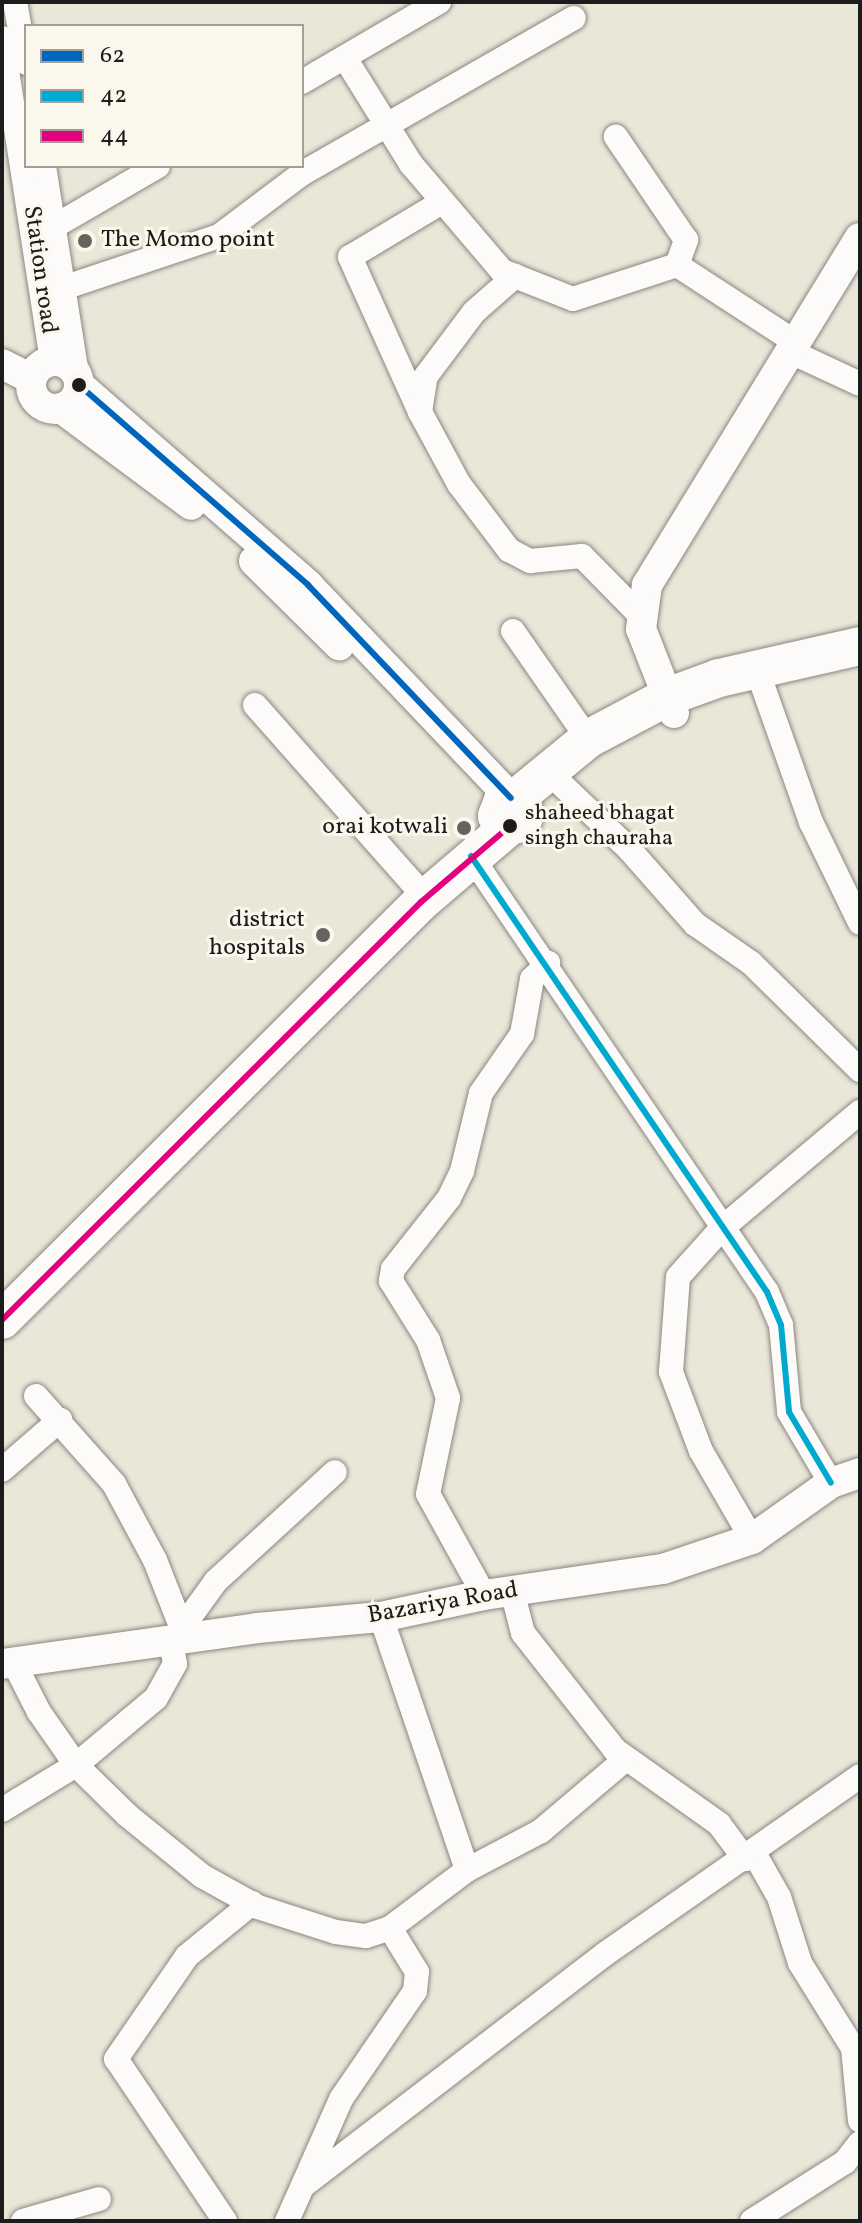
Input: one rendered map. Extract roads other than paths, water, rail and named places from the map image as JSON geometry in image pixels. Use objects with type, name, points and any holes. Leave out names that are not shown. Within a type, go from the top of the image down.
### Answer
[{"type":"main road","points":[[2,1320],[471,856],[509,809],[558,781],[671,705],[719,678],[860,646]]},
{"type":"main road","points":[[2,1297],[415,886],[588,739],[671,705],[761,681],[860,660]]},
{"type":"street","points":[[15,2],[24,52]]},
{"type":"street","points":[[304,81],[345,58],[413,10],[439,2]]},
{"type":"street","points":[[63,288],[219,236],[303,173],[387,128],[574,18]]},
{"type":"street","name":"Station road","points":[[2,38],[60,382]]},
{"type":"street","points":[[345,58],[387,128],[442,202],[502,271],[573,299],[677,265]]},
{"type":"street","points":[[616,137],[686,240],[677,265]]},
{"type":"street","name":"Station road","points":[[44,168],[63,288],[60,382]]},
{"type":"street","points":[[55,226],[155,168]]},
{"type":"street","points":[[442,202],[350,257],[420,412],[459,484],[509,550],[530,561],[582,556],[640,615]]},
{"type":"street","points":[[671,705],[645,648],[640,615],[647,585],[860,238]]},
{"type":"street","points":[[677,265],[792,346],[859,382]]},
{"type":"street","points":[[420,412],[426,376],[474,312],[515,276]]},
{"type":"street","points":[[2,364],[60,382],[241,549],[509,809]]},
{"type":"street","points":[[513,631],[588,739]]},
{"type":"street","points":[[761,681],[811,822],[860,923]]},
{"type":"street","points":[[255,705],[415,886]]},
{"type":"street","points":[[558,781],[629,849],[695,924],[751,963],[860,1070]]},
{"type":"street","points":[[471,856],[548,963],[776,1310],[789,1412],[831,1483]]},
{"type":"street","points":[[548,963],[532,979],[522,1034],[481,1093],[462,1171],[449,1198],[393,1269],[391,1281],[428,1340],[448,1398],[428,1494],[515,1613],[532,1646],[626,1759],[719,1824],[750,1856],[779,1897],[800,1963],[853,2048],[860,2121]]},
{"type":"street","points":[[752,1539],[701,1451],[671,1372],[678,1277],[721,1229],[860,1112]]},
{"type":"street","points":[[36,1396],[114,1484],[155,1560],[180,1636]]},
{"type":"street","points":[[2,1470],[60,1420]]},
{"type":"street","points":[[4,1804],[76,1765],[164,1690],[175,1664],[180,1636],[216,1581],[335,1472]]},
{"type":"street","name":"Bazariya Road","points":[[8,1664],[180,1636],[381,1617],[498,1593],[663,1569],[752,1539],[831,1483],[860,1473]]},
{"type":"street","points":[[381,1617],[467,1870]]},
{"type":"street","points":[[8,1664],[76,1765],[127,1815],[202,1876],[252,1903],[336,1932],[366,1936],[390,1928],[467,1870],[541,1831],[626,1759]]},
{"type":"street","points":[[304,2185],[605,1954],[750,1856],[860,1776]]},
{"type":"street","points":[[225,2221],[116,2059],[187,1956],[252,1903]]},
{"type":"street","points":[[287,2221],[341,2099],[415,1991],[417,1972],[390,1928]]},
{"type":"street","points":[[752,2221],[845,2162],[860,2143]]},
{"type":"street","points":[[23,2221],[99,2199]]},
{"type":"place","name":"The Momo point","points":[[85,241]]},
{"type":"place","name":"shaheed bhagat singh chauraha","points":[[510,826]]},
{"type":"place","name":"orai kotwali","points":[[464,828]]},
{"type":"place","name":"district hospitals","points":[[323,935]]}]
